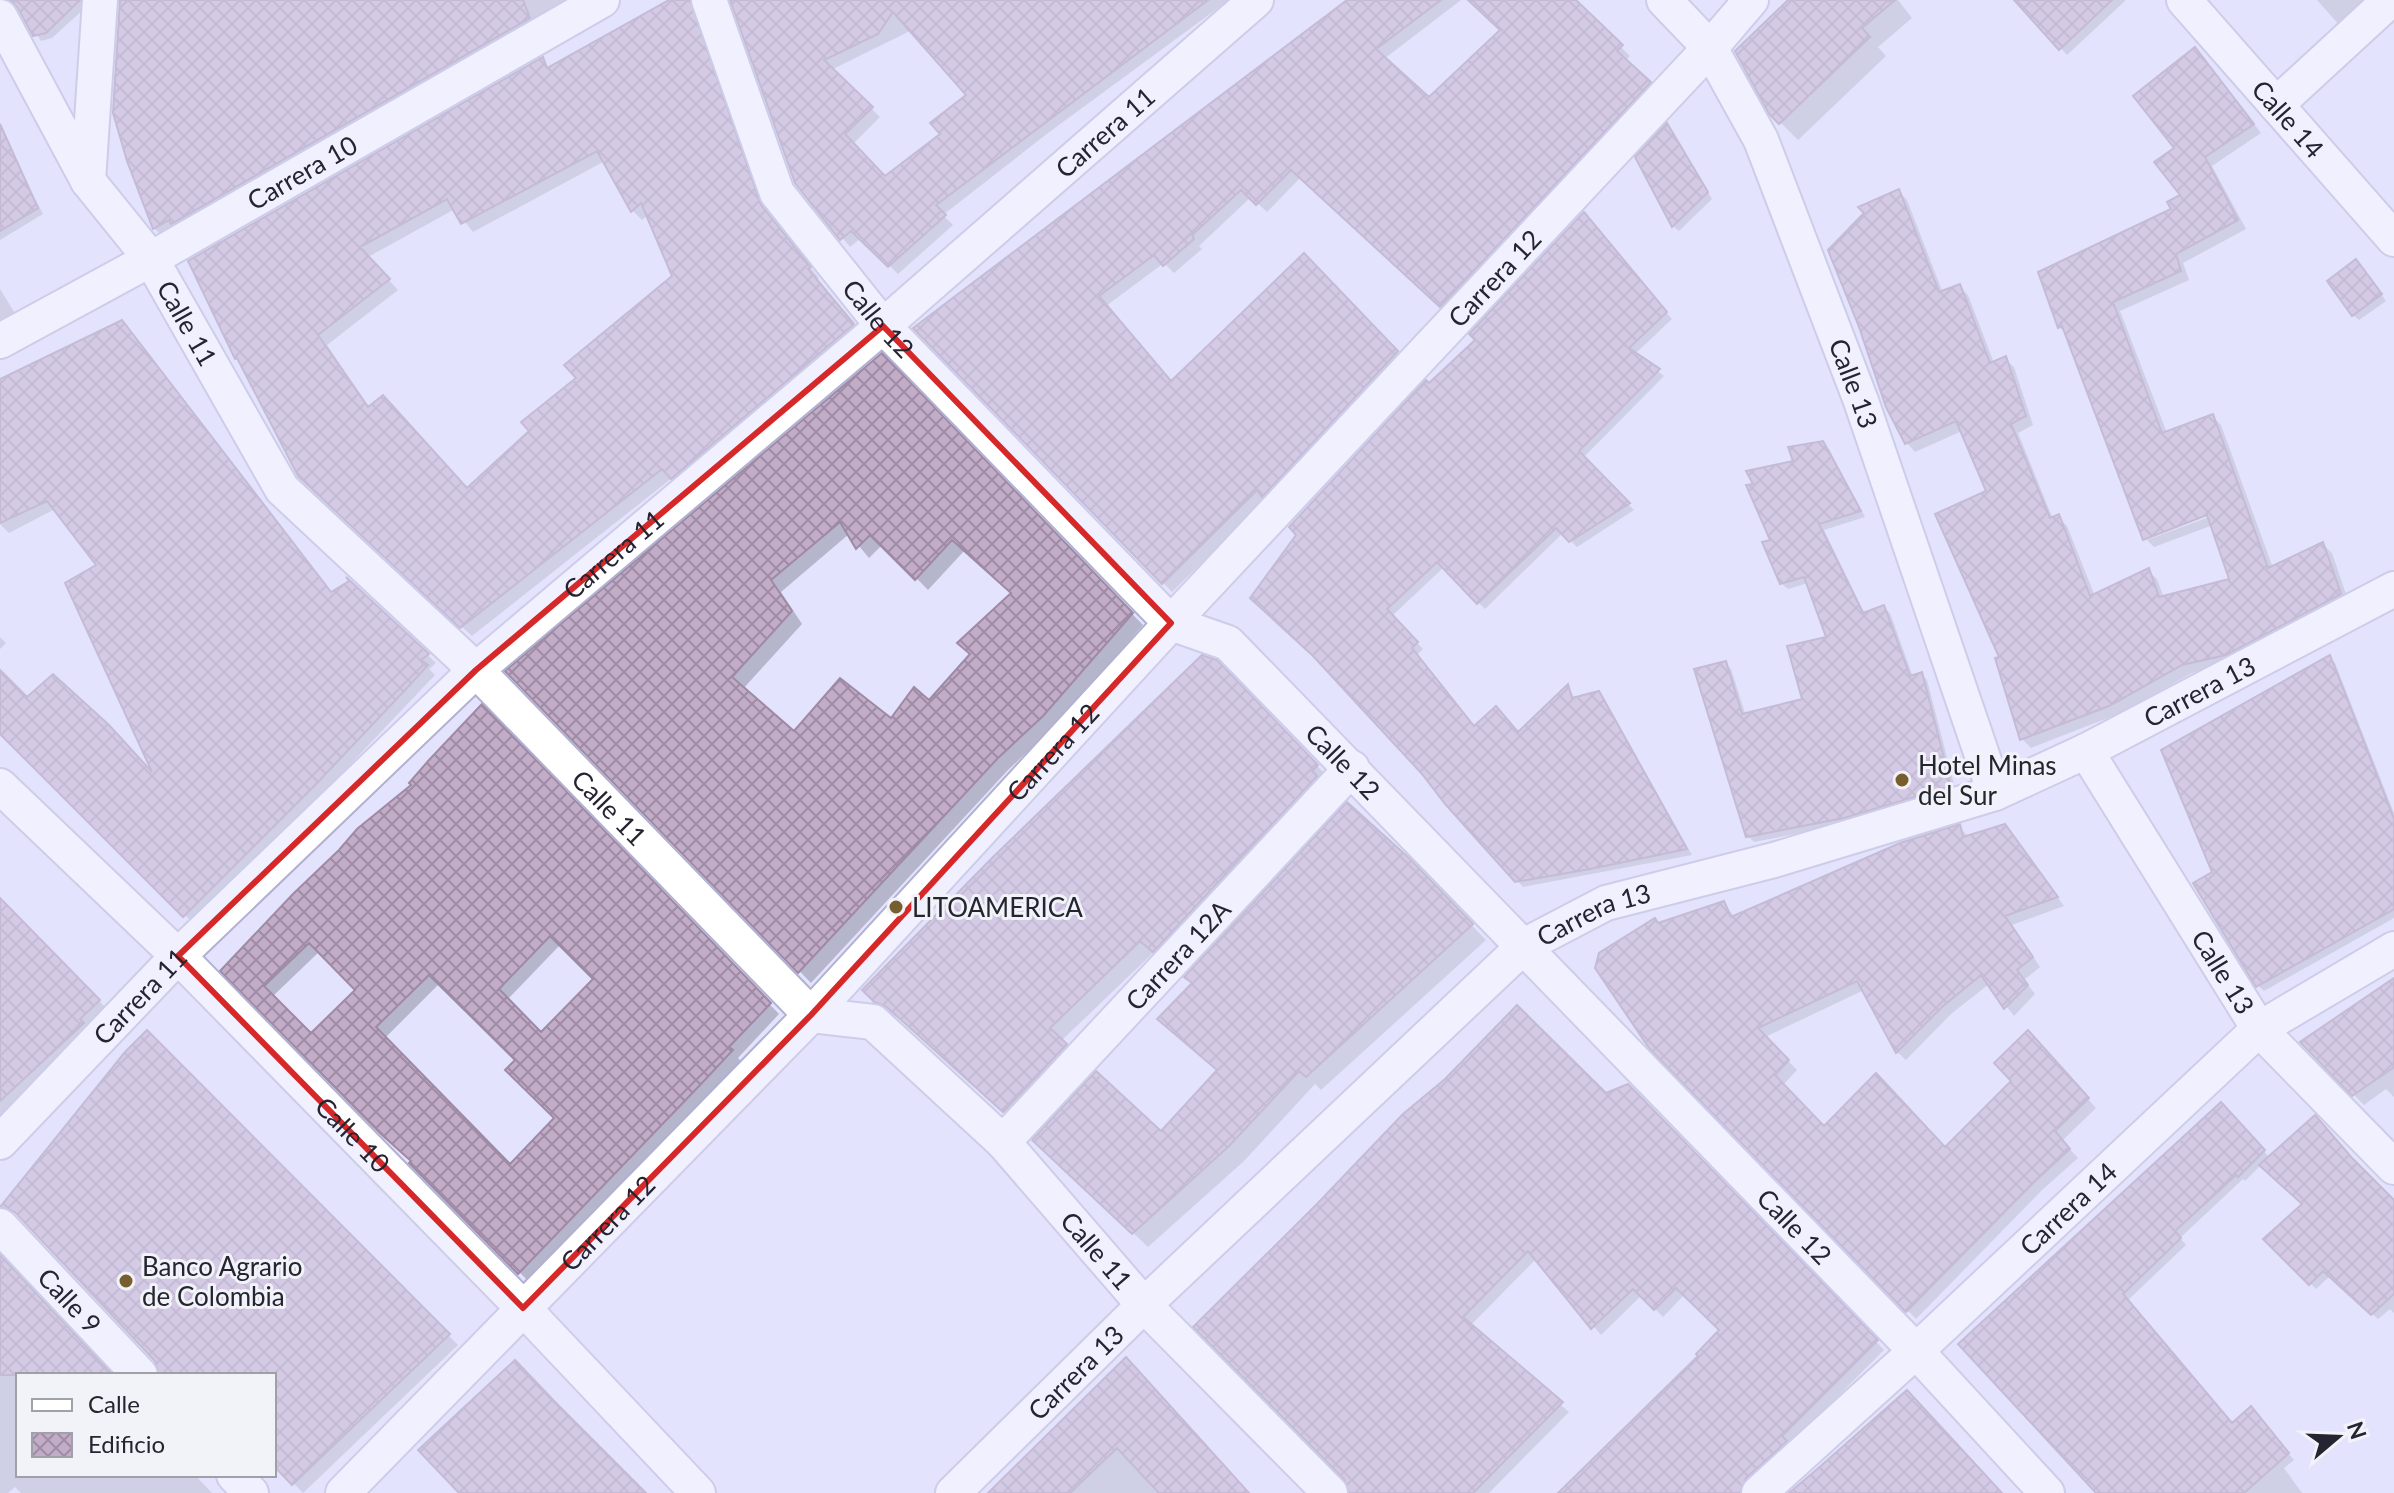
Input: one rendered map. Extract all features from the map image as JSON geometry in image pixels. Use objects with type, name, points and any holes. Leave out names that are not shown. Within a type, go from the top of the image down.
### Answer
[{"type":"street","points":[[88,181],[100,0]]},
{"type":"street","name":"Carrera 10","points":[[0,341],[151,259],[602,0]]},
{"type":"street","name":"Calle 12","points":[[709,0],[777,193],[883,326],[1171,623],[1228,643],[1916,1351],[2047,1493]]},
{"type":"street","name":"Carrera 11","points":[[0,1142],[178,956],[476,670],[883,326],[1256,0]]},
{"type":"street","name":"Calle 13","points":[[1664,0],[1710,48],[1767,155],[1861,401],[1995,793]]},
{"type":"street","name":"Carrera 12","points":[[343,1493],[811,1015],[1171,623],[1710,48],[1751,0]]},
{"type":"street","name":"Calle 14","points":[[2184,0],[2394,239]]},
{"type":"street","points":[[2276,105],[2390,0]]},
{"type":"street","name":"Calle 11","points":[[0,17],[88,181],[151,259],[282,489],[476,670],[811,1015],[873,1022],[1003,1142],[1144,1305],[1330,1493]]},
{"type":"street","name":"Carrera 13","points":[[953,1493],[1144,1305],[1524,946],[1606,903],[1774,860],[1995,793],[2086,751],[2394,589]]},
{"type":"street","name":"Calle 13","points":[[2086,751],[2259,1029],[2394,1167]]},
{"type":"street","name":"Carrera 12A","points":[[1003,1142],[1352,768]]},
{"type":"street","name":"Calle 10","points":[[0,786],[178,956],[523,1308],[698,1493]]},
{"type":"street","name":"Carrera 14","points":[[1759,1493],[1916,1351],[2259,1029],[2394,949]]},
{"type":"street","name":"Calle 9","points":[[0,1226],[138,1373]]},
{"type":"street","points":[[236,1477],[251,1493]]},
{"type":"highlighted area","points":[[883,326],[1171,623],[811,1015],[523,1308],[178,956],[476,670]]},
{"type":"building","points":[[10,0],[80,0],[46,33],[33,36],[18,8]]},
{"type":"building","points":[[120,0],[523,0],[530,18],[171,224],[169,220],[153,229],[127,161],[113,113]]},
{"type":"building","points":[[669,0],[690,0],[761,205],[854,324],[671,479],[662,469],[460,628],[298,476],[235,359],[188,261],[543,57],[547,68]],"holes":[[[597,151],[631,212],[641,203],[672,276],[564,365],[576,378],[521,422],[529,431],[467,488],[383,395],[368,407],[318,335],[390,279],[360,247],[447,199],[461,224]]]},
{"type":"building","points":[[730,0],[1208,0],[936,205],[946,215],[888,267],[851,231],[840,240],[795,183]],"holes":[[[893,12],[966,95],[930,123],[940,134],[885,176],[845,134],[873,107],[824,60],[878,34]]]},
{"type":"building","points":[[1347,0],[1441,0],[1376,49],[1429,97],[1500,30],[1468,0],[1576,0],[1623,45],[1617,51],[1651,82],[1440,307],[1291,170],[1256,205],[1241,190],[1163,266],[1154,255],[1099,296],[1171,381],[1304,253],[1398,351],[1262,497],[1257,490],[1162,584],[913,328]]},
{"type":"building","points":[[1788,0],[1895,0],[1862,28],[1870,37],[1779,124],[1769,114],[1735,51]]},
{"type":"building","points":[[2014,0],[2112,0],[2059,50]]},
{"type":"building","points":[[2195,47],[2254,124],[2205,157],[2238,220],[2176,254],[2181,271],[2113,302],[2162,433],[2213,414],[2268,568],[2323,542],[2341,594],[2226,655],[2182,665],[2109,706],[2020,740],[1995,658],[1999,657],[1935,514],[1986,491],[1956,421],[1905,444],[1886,407],[1828,250],[1864,213],[1858,207],[1899,189],[1939,292],[1960,284],[1990,363],[2006,356],[2026,416],[2011,424],[2050,518],[2059,514],[2090,596],[2149,568],[2159,597],[2229,579],[2207,515],[2143,540],[2062,326],[2058,328],[2038,272],[2171,209],[2167,202],[2180,195],[2154,162],[2174,148],[2133,96]]},
{"type":"building","points":[[1667,123],[1708,192],[1672,227],[1635,157]]},
{"type":"building","points":[[0,124],[38,208],[0,231]]},
{"type":"building","points":[[1584,212],[1667,312],[1629,348],[1660,369],[1579,451],[1630,503],[1569,542],[1556,528],[1477,604],[1437,562],[1387,609],[1418,642],[1412,648],[1474,726],[1496,706],[1518,732],[1568,684],[1572,698],[1599,691],[1687,849],[1515,882],[1422,774],[1313,656],[1250,598],[1296,535],[1289,527],[1426,380],[1429,383],[1475,340],[1469,334]]},
{"type":"building","points":[[2356,259],[2382,294],[2352,316],[2327,281]]},
{"type":"building","points":[[122,320],[331,592],[349,581],[346,577],[429,654],[421,660],[428,665],[406,689],[183,917],[0,734],[0,670],[27,697],[53,674],[109,725],[152,772],[65,583],[96,565],[47,501],[0,523],[0,379]]},
{"type":"building","points":[[882,353],[1133,613],[1043,716],[997,759],[798,973],[505,671]],"holes":[[[840,522],[856,549],[870,535],[915,580],[952,540],[1011,593],[957,643],[970,654],[929,700],[914,687],[891,718],[840,678],[794,731],[732,677],[792,611],[771,580]]]},
{"type":"building","points":[[1823,441],[1861,511],[1819,524],[1863,613],[1884,605],[1910,676],[1922,672],[1951,786],[1844,818],[1746,837],[1694,669],[1726,661],[1742,714],[1802,699],[1787,646],[1826,637],[1804,577],[1780,584],[1762,542],[1770,540],[1746,485],[1753,484],[1746,471],[1793,461],[1788,447]]},
{"type":"building","points":[[1202,655],[1217,660],[1318,765],[1312,771],[1317,776],[1153,952],[1140,941],[1050,1028],[1067,1044],[1003,1112],[887,1007],[874,1002],[862,990],[994,856]]},
{"type":"building","points":[[2330,655],[2394,819],[2394,909],[2256,987],[2193,883],[2212,872],[2161,750]]},
{"type":"building","points":[[482,704],[771,1003],[729,1047],[733,1050],[518,1274],[409,1163],[411,1161],[220,971],[357,829],[411,785],[409,783]],"holes":[[[550,936],[593,979],[541,1032],[499,989]],[[309,943],[355,990],[311,1033],[264,986]],[[429,975],[515,1060],[505,1070],[554,1118],[510,1164],[376,1027]]]},
{"type":"building","points":[[1347,802],[1409,858],[1473,924],[1306,1077],[1299,1071],[1229,1146],[1132,1234],[1032,1140],[1096,1071],[1161,1131],[1217,1070],[1157,1019],[1192,983],[1184,977]]},
{"type":"building","points":[[1960,824],[1963,837],[2005,824],[2058,897],[2005,916],[2033,957],[2017,970],[2028,985],[2004,1009],[1981,975],[1943,1006],[1896,1053],[1857,981],[1758,1028],[1789,1060],[1775,1075],[1824,1126],[1876,1073],[1945,1147],[2011,1081],[1994,1063],[2028,1030],[2089,1098],[2055,1131],[2070,1149],[1906,1312],[1649,1048],[1595,968],[1599,953],[1655,918],[1658,923],[1724,901],[1731,917],[1900,843]]},
{"type":"building","points":[[0,898],[100,1000],[80,1019],[84,1023],[0,1101]]},
{"type":"building","points":[[2394,978],[2394,1067],[2352,1096],[2300,1042]]},
{"type":"building","points":[[1517,1005],[1606,1093],[1628,1084],[1878,1340],[1782,1436],[1787,1441],[1746,1478],[1740,1493],[1558,1493],[1698,1356],[1696,1354],[1719,1330],[1676,1288],[1654,1310],[1633,1289],[1591,1329],[1528,1251],[1463,1317],[1563,1402],[1473,1493],[1349,1493],[1344,1479],[1193,1327],[1403,1114],[1445,1079]]},
{"type":"building","points":[[147,1030],[450,1334],[292,1485],[276,1468],[276,1373],[158,1373],[155,1361],[15,1212],[0,1207],[125,1052]]},
{"type":"building","points":[[2221,1102],[2265,1150],[2175,1231],[2181,1238],[2123,1294],[2232,1423],[2251,1406],[2289,1453],[2244,1493],[2096,1493],[1958,1344]]},
{"type":"building","points":[[2315,1115],[2394,1200],[2394,1294],[2371,1315],[2323,1271],[2309,1285],[2263,1239],[2302,1204],[2259,1165]]},
{"type":"building","points":[[0,1255],[111,1373],[0,1375]]},
{"type":"building","points":[[1126,1357],[1249,1493],[1159,1493],[1117,1448],[1070,1493],[988,1493]]},
{"type":"building","points":[[515,1360],[646,1493],[459,1493],[418,1450]]},
{"type":"building","points":[[1907,1390],[2002,1493],[1789,1493],[1815,1471]]},
{"type":"place","name":"Hotel Minas del Sur","points":[[1902,780]]},
{"type":"place","name":"LITOAMERICA","points":[[896,907]]},
{"type":"place","name":"Banco Agrario de Colombia","points":[[126,1281]]}]
